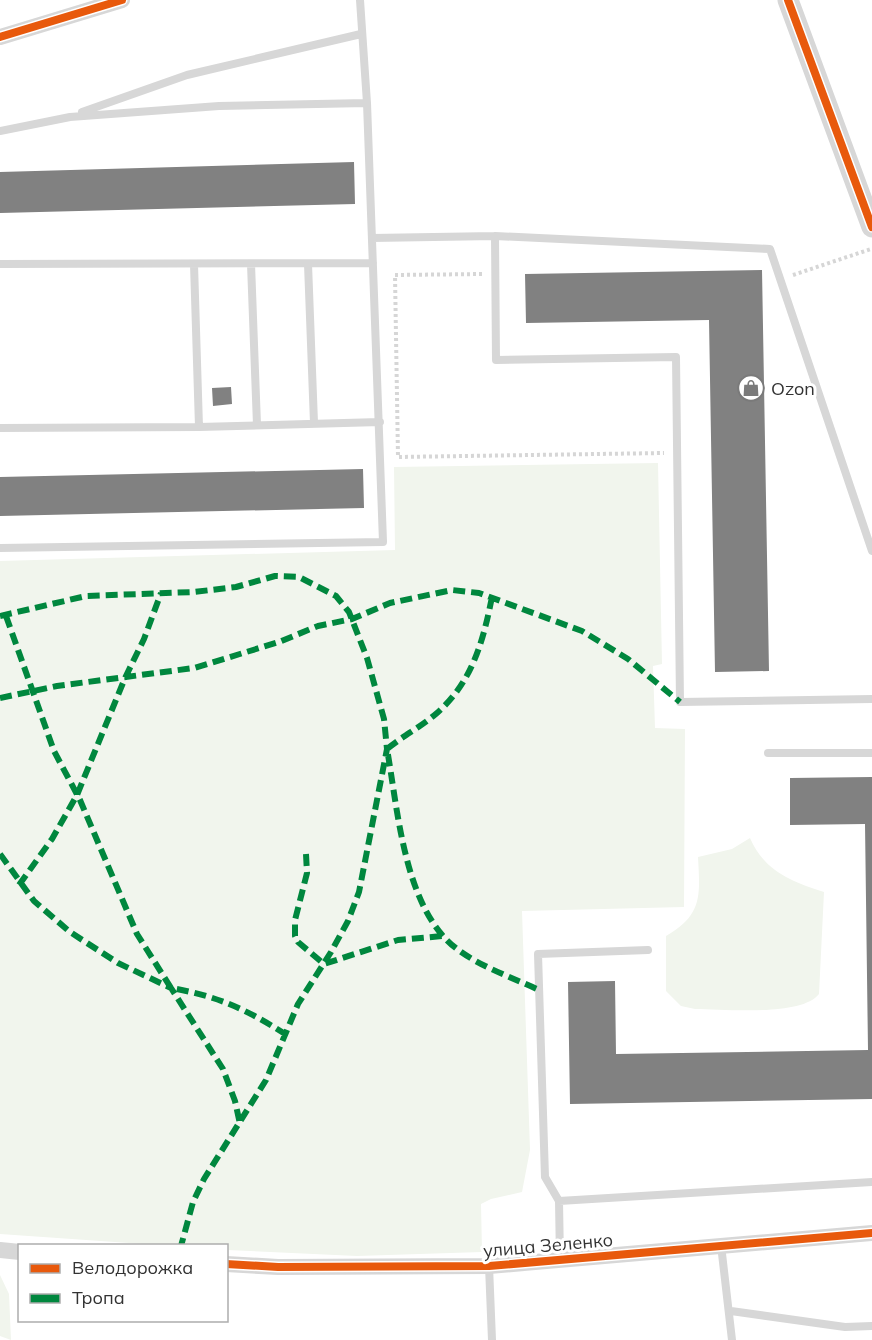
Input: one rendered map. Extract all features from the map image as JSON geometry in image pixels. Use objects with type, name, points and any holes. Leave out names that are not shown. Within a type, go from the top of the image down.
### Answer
[{"type":"street","points":[[0,37],[122,0]]},
{"type":"street","points":[[788,0],[872,227]]},
{"type":"street","name":"улица Зеленко","points":[[228,1264],[278,1267],[489,1266],[872,1233]]},
{"type":"street","points":[[0,1250],[18,1252]]},
{"type":"lane","points":[[0,548],[383,542],[367,104],[360,0]]},
{"type":"lane","points":[[70,117],[187,75],[361,34]]},
{"type":"lane","points":[[0,131],[70,117],[219,106],[367,104]]},
{"type":"lane","points":[[372,238],[495,236],[770,249],[872,551]]},
{"type":"lane","points":[[495,236],[496,360],[676,357],[680,702],[872,699]]},
{"type":"lane","points":[[0,264],[373,264]]},
{"type":"lane","points":[[194,264],[200,427]]},
{"type":"lane","points":[[251,264],[257,425]]},
{"type":"lane","points":[[308,264],[314,423]]},
{"type":"lane","points":[[0,428],[200,427],[380,422]]},
{"type":"lane","points":[[768,753],[872,753]]},
{"type":"lane","points":[[560,1260],[559,1201],[544,1177],[538,954],[648,950]]},
{"type":"lane","points":[[559,1201],[872,1182]]},
{"type":"lane","points":[[721,1245],[731,1311],[732,1340]]},
{"type":"lane","points":[[489,1266],[492,1340]]},
{"type":"lane","points":[[731,1311],[845,1327],[872,1326]]},
{"type":"path","points":[[780,279],[872,249]]},
{"type":"path","points":[[495,274],[395,275],[398,457],[677,453]]},
{"type":"shaded area","points":[[658,463],[662,664],[653,666],[655,728],[685,729],[684,907],[522,911],[530,1150],[522,1192],[491,1199],[481,1204],[482,1252],[357,1256],[228,1250],[228,1244],[144,1244],[0,1234],[0,561],[395,550],[394,467]]},
{"type":"shaded area","points":[[750,838],[763,859],[780,874],[824,892],[819,994],[810,1001],[780,1009],[724,1010],[681,1006],[666,991],[666,936],[687,920],[697,903],[698,857],[732,849]]},
{"type":"shaded area","points":[[0,1275],[9,1294],[11,1340],[0,1336]]},
{"type":"building","points":[[354,162],[355,204],[0,213],[0,172]]},
{"type":"building","points":[[762,270],[769,671],[715,672],[709,320],[526,323],[525,274]]},
{"type":"building","points":[[231,387],[232,404],[213,406],[212,388]]},
{"type":"building","points":[[363,469],[364,508],[0,516],[0,477]]},
{"type":"building","points":[[872,777],[872,1099],[570,1104],[568,982],[615,981],[616,1054],[868,1050],[865,824],[790,825],[790,778]]},
{"type":"marked path","points":[[0,616],[86,596],[194,592],[236,587],[275,576],[299,577],[336,596],[349,612],[367,658],[384,719],[387,749],[359,892],[348,921],[298,1004],[266,1080],[204,1179],[193,1202],[182,1244]]},
{"type":"marked path","points":[[0,698],[57,686],[194,668],[279,642],[318,626],[352,619],[390,603],[452,590],[479,593],[582,631],[628,659],[680,702]]},
{"type":"marked path","points":[[19,885],[52,839],[77,795],[125,678],[144,639],[161,593]]},
{"type":"marked path","points":[[492,597],[480,645],[459,688],[437,713],[387,749],[406,857],[425,909],[439,931],[457,949],[486,966],[539,990]]},
{"type":"marked path","points":[[6,616],[54,751],[80,800],[137,934],[171,988],[203,995],[231,1005],[285,1034]]},
{"type":"marked path","points":[[0,854],[34,901],[70,932],[118,963],[171,988],[223,1069],[235,1101],[240,1124]]},
{"type":"marked path","points":[[306,854],[307,873],[295,920],[295,936],[298,942],[324,964],[398,940],[443,936]]},
{"type":"cycle path","points":[[0,37],[122,0]]},
{"type":"cycle path","points":[[788,0],[872,227]]},
{"type":"cycle path","points":[[228,1264],[278,1267],[489,1266],[872,1233]]},
{"type":"place","name":"Ozon","points":[[751,388]]}]
